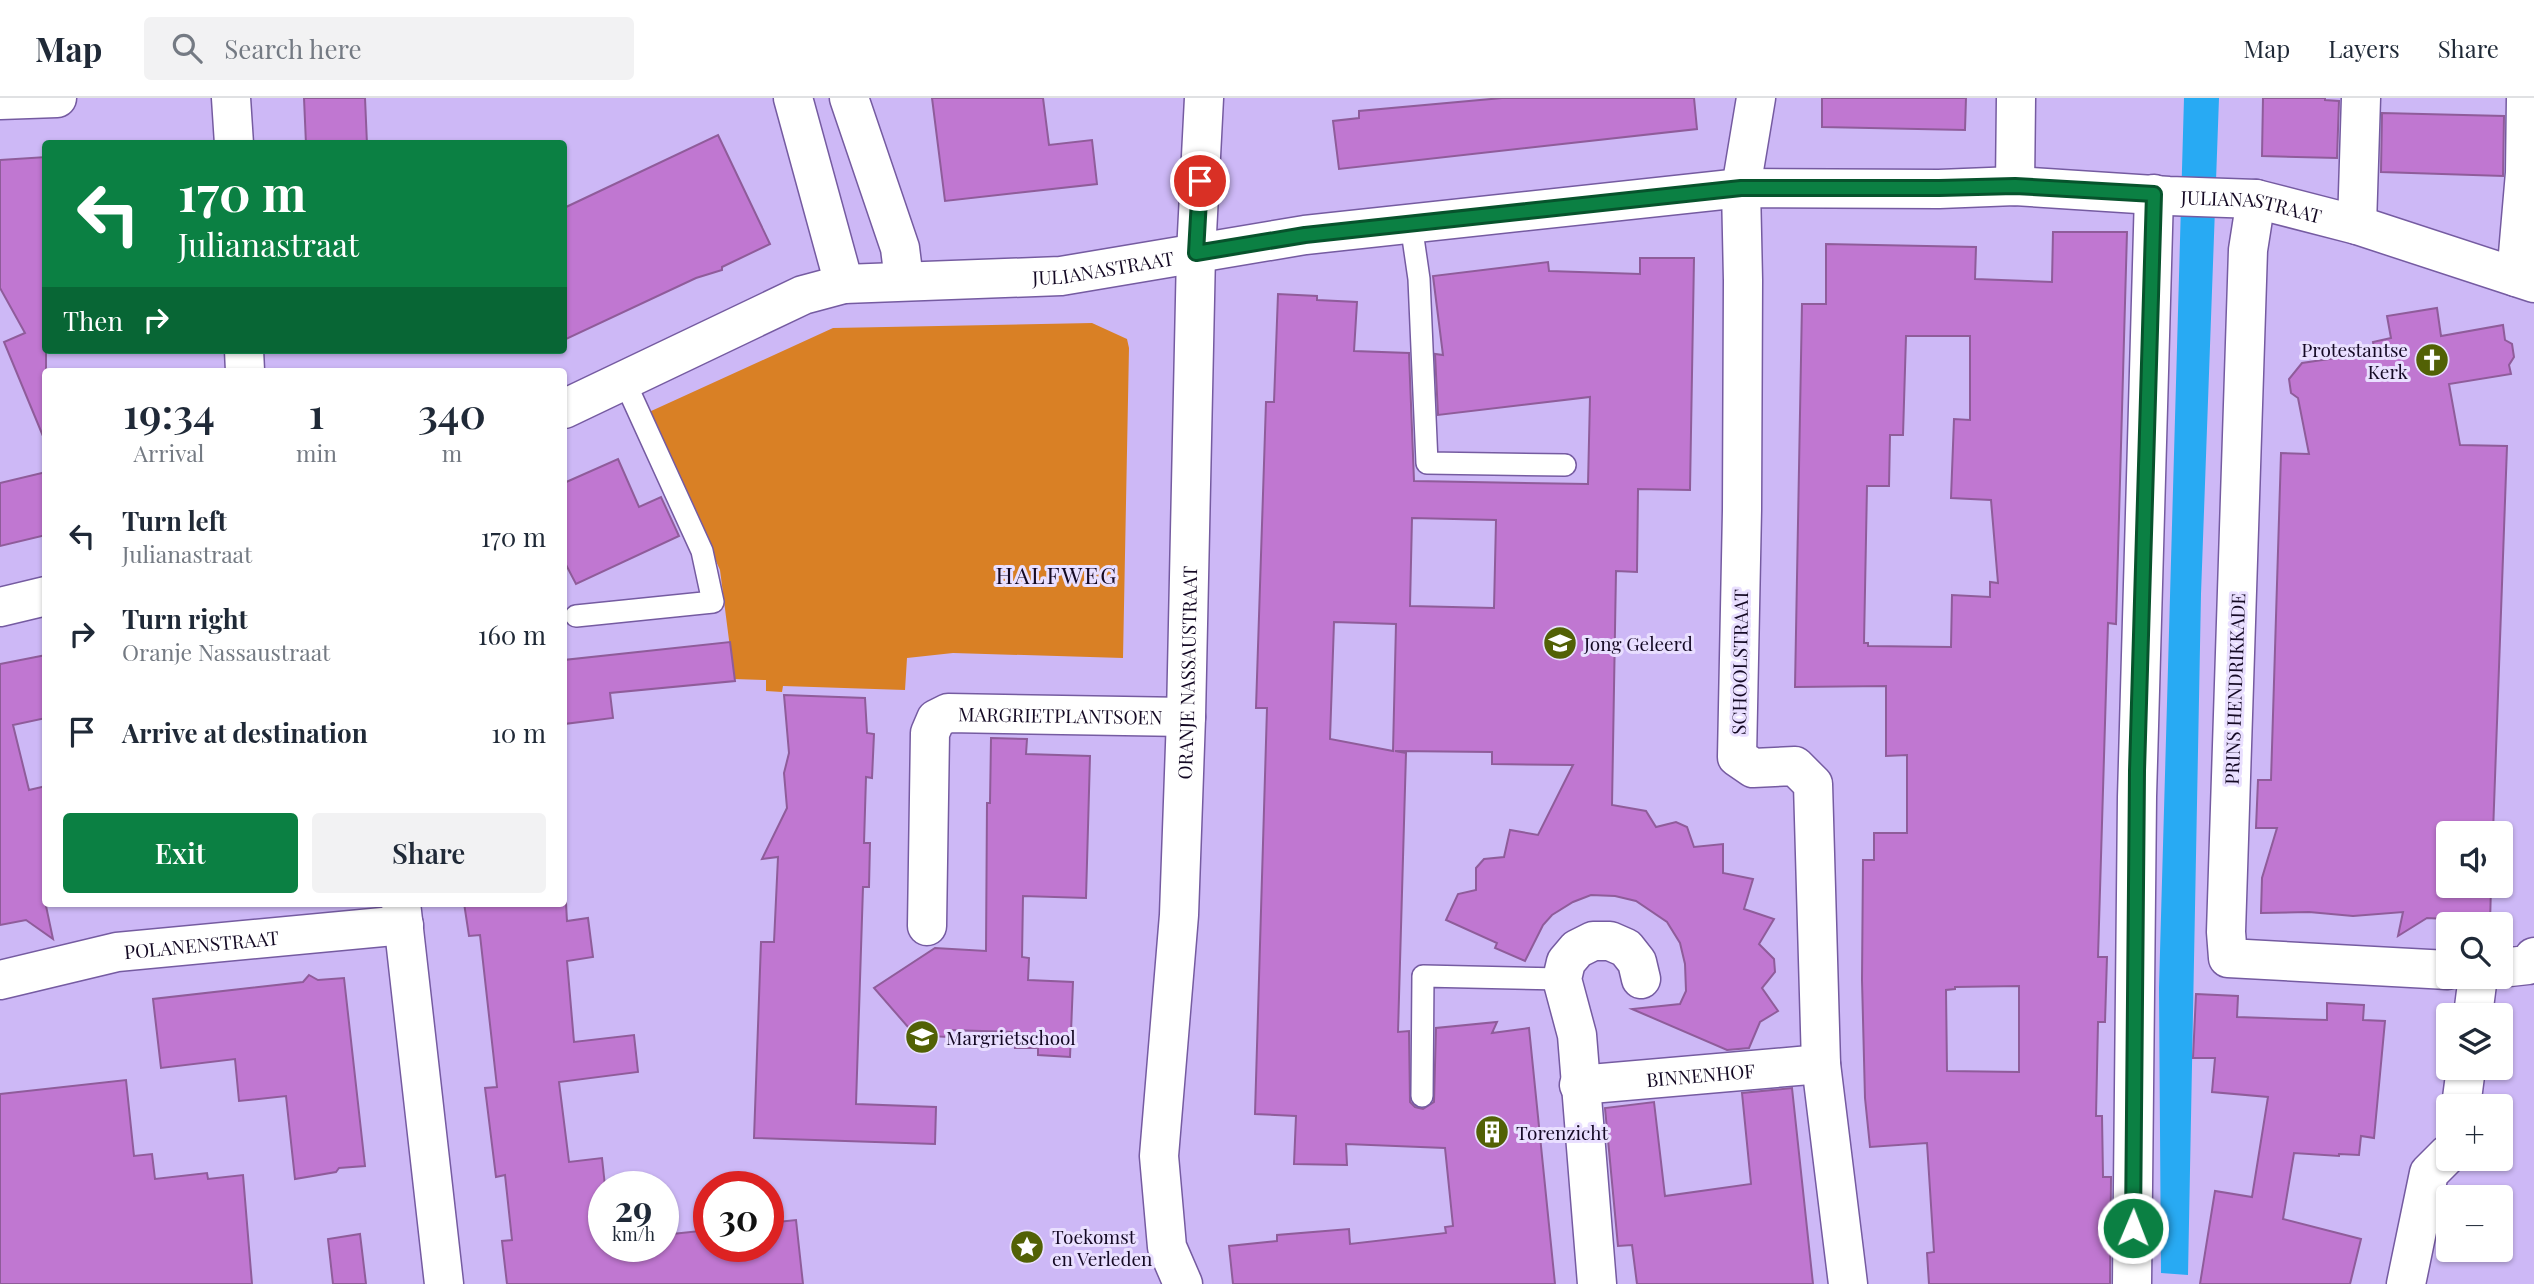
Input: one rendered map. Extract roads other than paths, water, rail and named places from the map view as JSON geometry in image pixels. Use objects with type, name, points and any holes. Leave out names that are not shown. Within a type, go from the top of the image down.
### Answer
[{"type":"street","points":[[0,100],[57,98]]},
{"type":"street","points":[[231,98],[234,140]]},
{"type":"street","points":[[793,98],[844,284]]},
{"type":"street","points":[[849,98],[900,248],[904,280]]},
{"type":"street","name":"ORANJE NASSAUSTRAAT","points":[[1183,1284],[1167,1247],[1159,1156],[1179,915],[1196,253],[1204,98]]},
{"type":"street","points":[[1741,188],[1755,98]]},
{"type":"street","points":[[2015,186],[2016,98]]},
{"type":"street","points":[[2357,225],[2361,98]]},
{"type":"street","points":[[2525,280],[2526,98]]},
{"type":"street","name":"JULIANASTRAAT","points":[[567,408],[803,295],[844,284],[1061,276],[1305,235],[1741,188],[2015,186],[2244,198],[2357,225],[2525,280]]},
{"type":"street","name":"SCHOOLSTRAAT","points":[[1741,188],[1742,496],[1737,757],[1753,768],[1795,766],[1813,784],[1821,1064],[1849,1284]]},
{"type":"street","points":[[2132,1284],[2137,797],[2161,195]]},
{"type":"street","name":"PRINS HENDRIKKADE","points":[[2244,198],[2248,250],[2226,932],[2228,958],[2436,969]]},
{"type":"street","points":[[0,607],[42,597]]},
{"type":"street","name":"MARGRIETPLANTSOEN","points":[[926,926],[930,733],[936,719],[948,713],[1186,717]]},
{"type":"street","points":[[403,914],[444,1284]]},
{"type":"street","name":"POLANENSTRAAT","points":[[0,980],[117,952],[403,914]]},
{"type":"street","points":[[1597,1284],[1577,1035],[1562,979],[1566,962],[1577,949],[1593,941],[1610,941],[1626,948],[1637,962],[1641,979]]},
{"type":"street","points":[[2513,967],[2528,965],[2534,957]]},
{"type":"street","name":"BINNENHOF","points":[[1579,1085],[1821,1064]]},
{"type":"street","points":[[2406,1284],[2429,1173],[2436,1166]]},
{"type":"street","name":"ORANJE NASSAUSTRAAT","points":[[1157,1284],[1167,1247]]},
{"type":"lane","points":[[1411,224],[1419,279],[1427,463],[1565,465]]},
{"type":"lane","points":[[576,616],[713,603],[702,551],[624,380]]},
{"type":"lane","points":[[1422,1096],[1423,976],[1562,979]]},
{"type":"water","points":[[2184,98],[2219,98],[2201,594],[2188,1275],[2161,1273],[2159,988]]},
{"type":"place","name":"Protestantse Kerk","points":[[2432,360]]},
{"type":"place","name":"Jong Geleerd","points":[[1560,643]]},
{"type":"place","name":"Margrietschool","points":[[922,1037]]},
{"type":"place","name":"Torenzicht","points":[[1492,1132]]},
{"type":"place","name":"Toekomst en Verleden","points":[[1027,1247]]},
{"type":"district","name":"HALFWEG","points":[[1057,574]]}]
